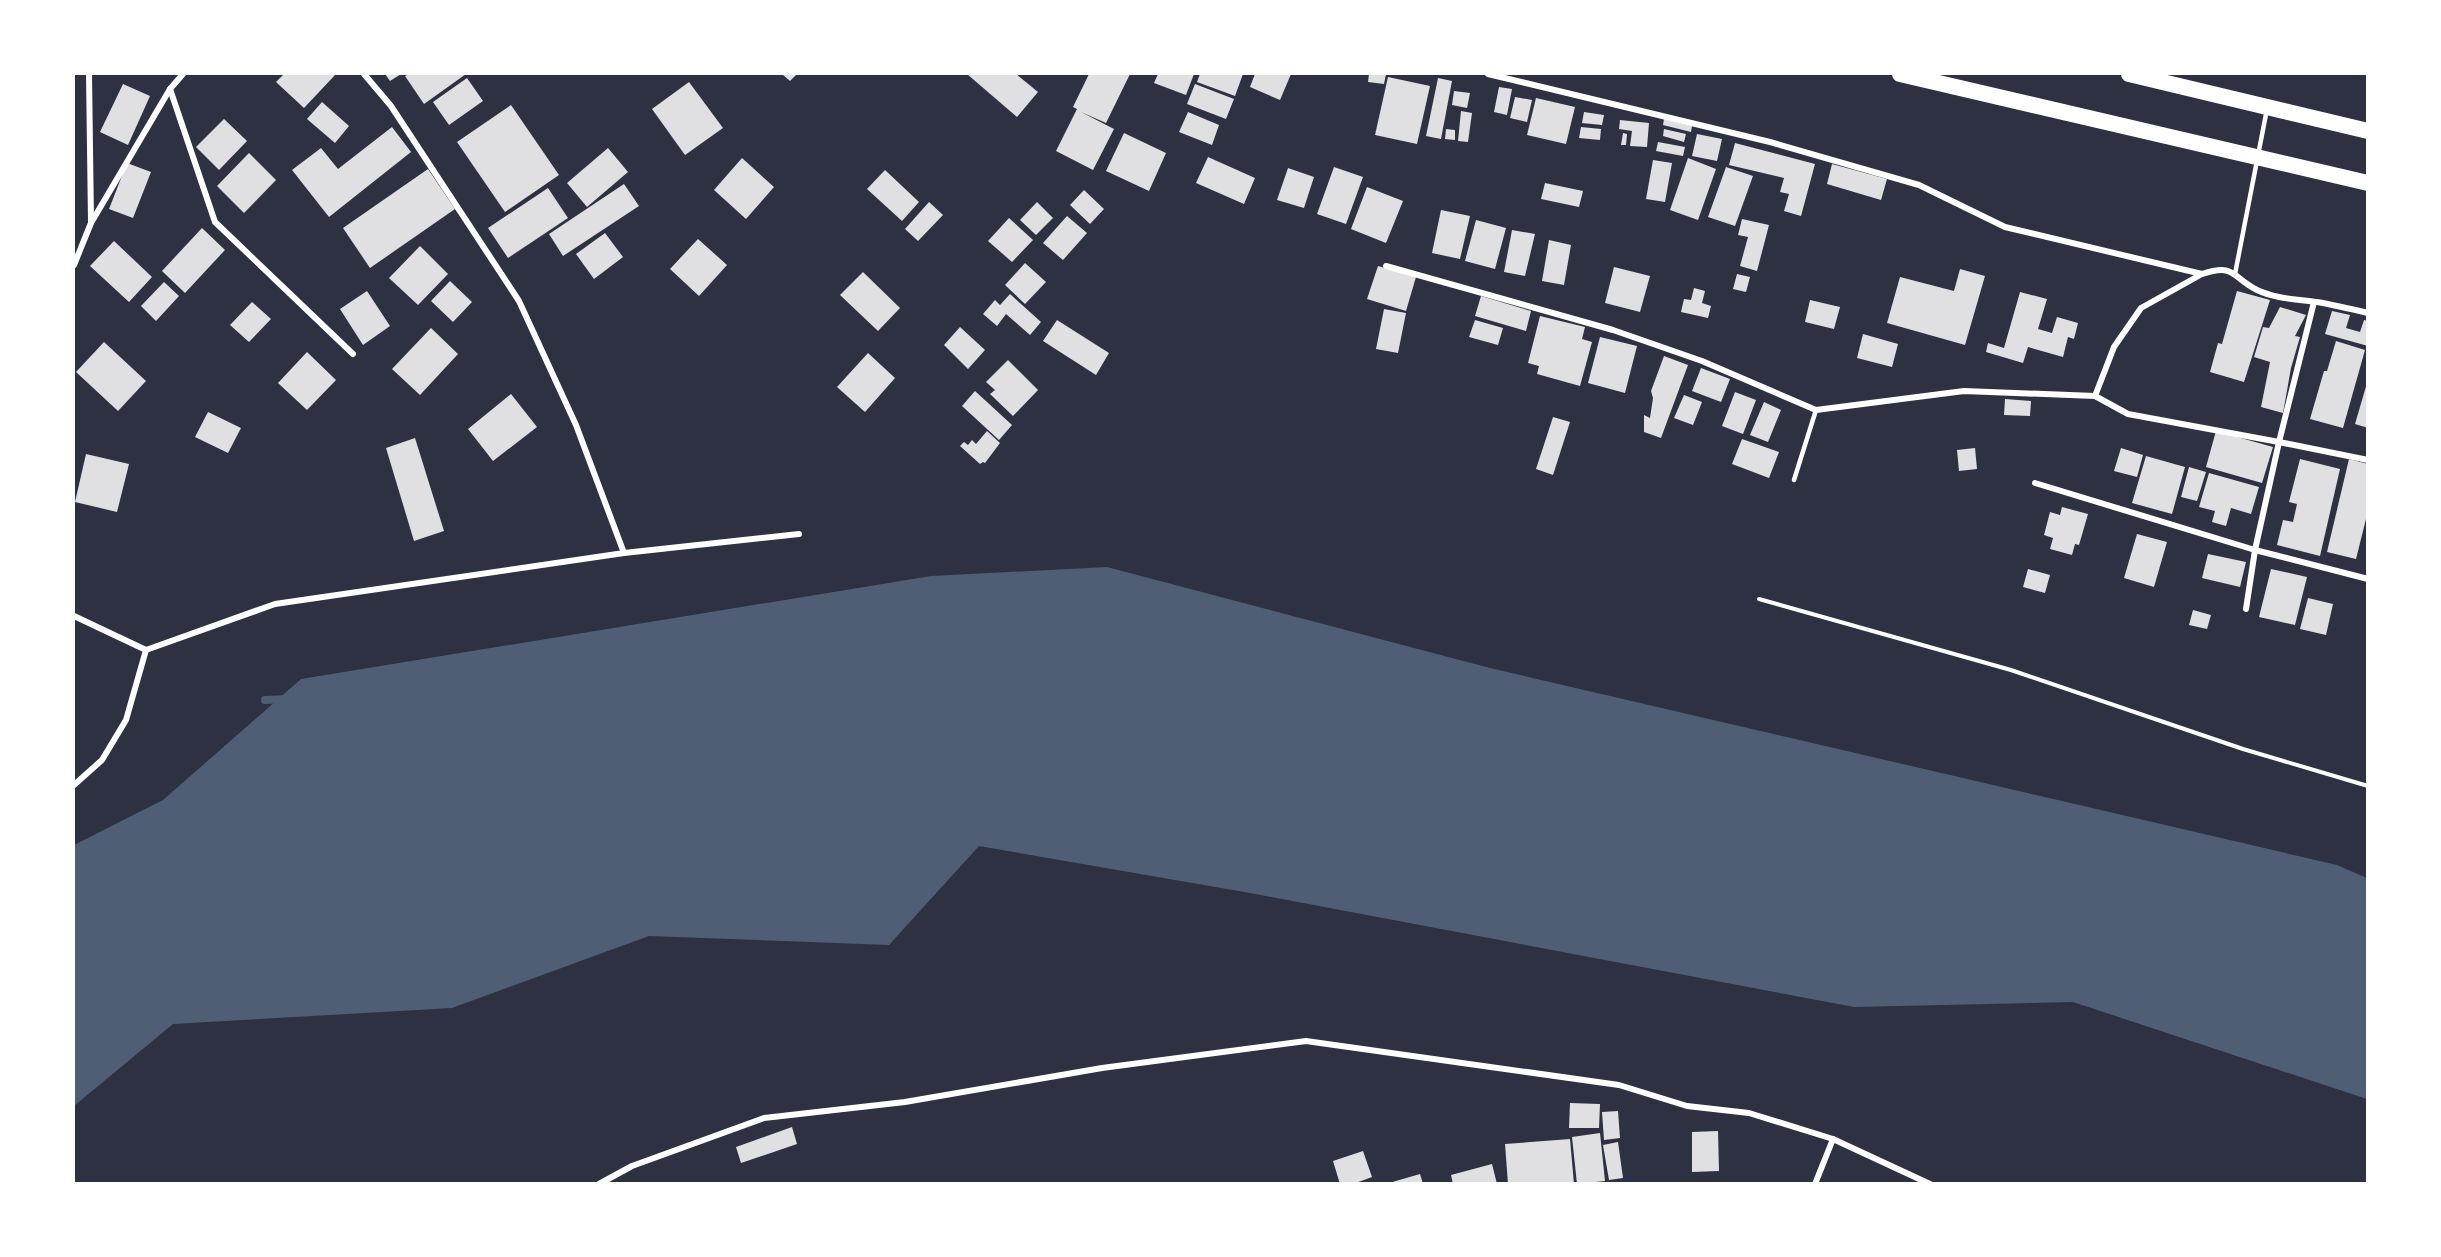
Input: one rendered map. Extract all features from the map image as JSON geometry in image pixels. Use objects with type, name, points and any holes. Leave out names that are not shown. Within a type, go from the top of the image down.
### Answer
[{"type":"highway","points":[[1900,74],[2367,183]]},
{"type":"highway","points":[[2129,74],[2367,131]]},
{"type":"street","points":[[89,74],[91,223]]},
{"type":"street","points":[[74,265],[91,223],[170,89],[183,74]]},
{"type":"street","points":[[364,74],[391,106],[519,301],[576,424],[624,553]]},
{"type":"street","points":[[1488,74],[1770,142],[1919,185],[2005,227],[2202,274]]},
{"type":"street","points":[[170,89],[215,222],[353,354]]},
{"type":"street","points":[[1386,266],[1613,330],[1702,361],[1816,410],[1964,391],[2095,396],[2128,414],[2367,460]]},
{"type":"street","points":[[2095,396],[2114,347],[2141,308],[2202,274],[2220,268],[2235,274],[2256,289],[2272,295],[2367,313]]},
{"type":"street","points":[[2246,609],[2255,550],[2314,302]]},
{"type":"street","points":[[2035,483],[2255,550],[2367,579]]},
{"type":"street","points":[[74,616],[146,650],[275,604],[624,553],[799,534]]},
{"type":"street","points":[[74,785],[102,760],[126,720],[146,650]]},
{"type":"street","points":[[599,1184],[632,1166],[764,1118],[905,1102],[1102,1068],[1305,1041],[1619,1085],[1688,1106],[1749,1113],[1833,1139],[1930,1184]]},
{"type":"street","points":[[1815,1184],[1833,1139]]},
{"type":"lane","points":[[2235,274],[2268,107]]},
{"type":"lane","points":[[1794,480],[1816,410]]},
{"type":"path","points":[[1759,599],[2011,669],[2243,749],[2367,786]]},
{"type":"water","points":[[1107,567],[1490,668],[2337,865],[2367,878],[2367,1099],[2073,1002],[1854,1007],[1250,893],[979,846],[889,945],[649,936],[452,1008],[173,1024],[74,1106],[74,845],[163,800],[301,679],[931,576]]},
{"type":"building","points":[[284,74],[336,74],[304,108],[276,82]]},
{"type":"building","points":[[385,74],[401,74],[390,81]]},
{"type":"building","points":[[410,74],[466,74],[424,104],[405,76]]},
{"type":"building","points":[[782,74],[797,74],[790,81]]},
{"type":"building","points":[[967,74],[1016,74],[1038,92],[1017,117]]},
{"type":"building","points":[[1089,74],[1130,74],[1106,123],[1081,112],[1114,129],[1093,170],[1056,151],[1077,109],[1073,107]]},
{"type":"building","points":[[1158,74],[1194,74],[1186,95],[1154,83]]},
{"type":"building","points":[[1200,74],[1243,74],[1235,96],[1197,82]]},
{"type":"building","points":[[1255,74],[1291,74],[1280,100],[1250,87]]},
{"type":"building","points":[[1369,74],[1386,74],[1384,84],[1368,82]]},
{"type":"building","points":[[1388,77],[1430,86],[1417,144],[1375,135]]},
{"type":"building","points":[[467,78],[483,101],[449,125],[433,102]]},
{"type":"building","points":[[1438,78],[1452,81],[1441,139],[1426,136]]},
{"type":"building","points":[[689,82],[723,128],[685,155],[652,109]]},
{"type":"building","points":[[123,84],[150,96],[128,145],[100,132]]},
{"type":"building","points":[[1195,84],[1234,99],[1226,119],[1187,104]]},
{"type":"building","points":[[1499,87],[1512,89],[1507,115],[1494,112]]},
{"type":"building","points":[[1454,91],[1470,93],[1467,108],[1452,105]]},
{"type":"building","points":[[1515,97],[1532,100],[1527,122],[1510,118]]},
{"type":"building","points":[[1536,98],[1575,107],[1566,144],[1527,135]]},
{"type":"building","points":[[322,102],[349,126],[335,143],[307,119]]},
{"type":"building","points":[[511,105],[559,175],[505,212],[457,142]]},
{"type":"building","points":[[1461,111],[1472,113],[1468,142],[1458,141]]},
{"type":"building","points":[[1188,112],[1219,125],[1212,145],[1179,132]]},
{"type":"building","points":[[1584,112],[1604,115],[1602,125],[1582,123]]},
{"type":"building","points":[[224,119],[247,141],[219,170],[196,147]]},
{"type":"building","points":[[1664,119],[1692,126],[1691,132],[1663,125]]},
{"type":"building","points":[[1620,120],[1649,123],[1647,147],[1630,146],[1632,131],[1619,129]]},
{"type":"building","points":[[392,127],[411,152],[329,217],[292,170],[321,148],[338,169]]},
{"type":"building","points":[[1581,127],[1601,129],[1600,140],[1579,138]]},
{"type":"building","points":[[1446,129],[1455,130],[1455,140],[1445,139]]},
{"type":"building","points":[[1664,129],[1686,134],[1684,142],[1663,136]]},
{"type":"building","points":[[1124,133],[1166,153],[1149,191],[1106,171]]},
{"type":"building","points":[[1623,133],[1627,134],[1626,145],[1621,145]]},
{"type":"building","points":[[1697,134],[1722,139],[1717,161],[1692,156]]},
{"type":"building","points":[[1658,142],[1685,147],[1683,156],[1656,151]]},
{"type":"building","points":[[1735,143],[1815,164],[1801,216],[1784,211],[1789,194],[1780,192],[1784,178],[1729,165]]},
{"type":"building","points":[[608,148],[628,172],[587,207],[567,183]]},
{"type":"building","points":[[249,153],[276,180],[244,213],[217,186]]},
{"type":"building","points":[[1208,157],[1255,178],[1244,204],[1196,183]]},
{"type":"building","points":[[742,158],[774,187],[746,219],[714,190]]},
{"type":"building","points":[[1688,158],[1716,169],[1698,220],[1670,210]]},
{"type":"building","points":[[1653,160],[1672,163],[1665,202],[1646,199]]},
{"type":"building","points":[[127,163],[151,172],[133,218],[109,209]]},
{"type":"building","points":[[1832,164],[1887,179],[1881,200],[1827,184]]},
{"type":"building","points":[[1334,167],[1363,177],[1346,224],[1317,214]]},
{"type":"building","points":[[1726,167],[1753,176],[1735,226],[1708,217]]},
{"type":"building","points":[[1288,168],[1314,177],[1304,208],[1277,200]]},
{"type":"building","points":[[428,169],[455,209],[370,268],[343,228]]},
{"type":"building","points":[[885,170],[919,202],[902,221],[867,189]]},
{"type":"building","points":[[1545,183],[1583,191],[1579,207],[1541,199]]},
{"type":"building","points":[[624,184],[639,206],[563,256],[549,234]]},
{"type":"building","points":[[1367,187],[1403,201],[1386,243],[1351,229]]},
{"type":"building","points":[[548,188],[568,218],[508,258],[488,228]]},
{"type":"building","points":[[1084,190],[1104,209],[1090,224],[1070,205]]},
{"type":"building","points":[[929,202],[943,215],[918,241],[905,229]]},
{"type":"building","points":[[1037,202],[1053,218],[1036,235],[1020,220]]},
{"type":"building","points":[[1441,210],[1470,216],[1460,259],[1432,253]]},
{"type":"building","points":[[1067,216],[1087,233],[1063,260],[1043,243]]},
{"type":"building","points":[[1009,218],[1033,240],[1012,262],[988,241]]},
{"type":"building","points":[[1742,219],[1769,225],[1757,271],[1740,266],[1748,237],[1738,235]]},
{"type":"building","points":[[1476,220],[1506,228],[1495,269],[1465,261]]},
{"type":"building","points":[[202,228],[225,250],[185,293],[162,271]]},
{"type":"building","points":[[1512,230],[1535,234],[1525,276],[1504,272]]},
{"type":"building","points":[[605,233],[623,257],[594,279],[576,254]]},
{"type":"building","points":[[698,239],[727,265],[699,296],[670,269]]},
{"type":"building","points":[[1549,240],[1571,245],[1564,285],[1542,281]]},
{"type":"building","points":[[114,241],[152,277],[129,302],[90,266]]},
{"type":"building","points":[[420,246],[448,274],[418,305],[389,278]]},
{"type":"building","points":[[1025,263],[1046,282],[1025,304],[1005,285]]},
{"type":"building","points":[[1378,266],[1416,277],[1406,311],[1367,299]]},
{"type":"building","points":[[1614,267],[1650,276],[1640,312],[1605,303]]},
{"type":"building","points":[[1960,269],[1985,276],[1965,345],[1887,323],[1900,277],[1954,291]]},
{"type":"building","points":[[863,272],[900,308],[878,331],[840,295]]},
{"type":"building","points":[[1737,274],[1750,277],[1746,292],[1733,289]]},
{"type":"building","points":[[450,281],[472,302],[453,322],[431,301]]},
{"type":"building","points":[[164,282],[179,296],[156,321],[141,306]]},
{"type":"building","points":[[1694,288],[1705,291],[1702,303],[1711,306],[1708,318],[1681,312],[1684,299],[1691,300]]},
{"type":"building","points":[[367,291],[390,326],[363,345],[340,309]]},
{"type":"building","points":[[2237,291],[2270,300],[2244,382],[2210,372],[2218,343],[2222,344]]},
{"type":"building","points":[[2020,292],[2047,299],[2038,329],[2052,333],[2057,317],[2078,323],[2074,339],[2068,337],[2063,357],[2028,347],[2023,363],[1986,352],[1988,343],[2004,348]]},
{"type":"building","points":[[1010,294],[1041,322],[1030,335],[1006,314],[997,326],[983,314],[995,300],[1000,305]]},
{"type":"building","points":[[1481,296],[1531,311],[1526,331],[1475,316]]},
{"type":"building","points":[[1810,300],[1840,307],[1834,329],[1805,322]]},
{"type":"building","points":[[252,302],[271,319],[249,342],[230,325]]},
{"type":"building","points":[[2280,307],[2306,315],[2295,336],[2300,337],[2291,368],[2283,413],[2261,407],[2270,362],[2254,357],[2263,327],[2269,328]]},
{"type":"building","points":[[1384,309],[1406,313],[1398,353],[1376,349]]},
{"type":"building","points":[[2332,311],[2350,315],[2346,328],[2360,332],[2364,320],[2368,321],[2368,346],[2325,334]]},
{"type":"building","points":[[1540,316],[1585,327],[1582,339],[1592,342],[1580,386],[1537,374],[1539,366],[1528,363]]},
{"type":"building","points":[[1057,320],[1109,353],[1096,375],[1043,341]]},
{"type":"building","points":[[1475,320],[1503,328],[1498,345],[1469,337]]},
{"type":"building","points":[[960,327],[985,350],[968,369],[944,345]]},
{"type":"building","points":[[431,328],[458,354],[420,395],[392,369]]},
{"type":"building","points":[[1863,334],[1898,344],[1892,367],[1857,358]]},
{"type":"building","points":[[1600,337],[1637,346],[1625,393],[1588,383]]},
{"type":"building","points":[[2336,341],[2365,350],[2343,428],[2310,419],[2324,371],[2327,371]]},
{"type":"building","points":[[104,342],[146,381],[118,411],[76,372]]},
{"type":"building","points":[[307,352],[336,380],[307,410],[278,383]]},
{"type":"building","points":[[868,353],[895,378],[865,412],[837,387]]},
{"type":"building","points":[[1664,356],[1688,365],[1661,438],[1644,432],[1644,415],[1650,418],[1653,398],[1651,391]]},
{"type":"building","points":[[1008,360],[1038,390],[1013,416],[990,394],[995,390],[986,382]]},
{"type":"building","points":[[1701,368],[1730,379],[1721,402],[1692,391]]},
{"type":"building","points":[[2368,383],[2368,428],[2355,424]]},
{"type":"building","points":[[975,391],[1012,425],[999,440],[962,406]]},
{"type":"building","points":[[1735,392],[1756,400],[1743,434],[1722,426]]},
{"type":"building","points":[[511,394],[537,427],[493,461],[468,429]]},
{"type":"building","points":[[1684,395],[1702,402],[1693,425],[1674,418]]},
{"type":"building","points":[[2005,399],[2031,401],[2030,416],[2004,415]]},
{"type":"building","points":[[1764,402],[1781,410],[1768,442],[1750,435]]},
{"type":"building","points":[[208,412],[241,428],[228,453],[195,437]]},
{"type":"building","points":[[1553,417],[1570,422],[1553,475],[1536,469]]},
{"type":"building","points":[[987,431],[1000,443],[985,463],[980,464],[960,446],[964,442],[968,445],[972,440],[976,444]]},
{"type":"building","points":[[2216,431],[2273,447],[2262,483],[2206,467]]},
{"type":"building","points":[[415,438],[444,531],[414,541],[386,448]]},
{"type":"building","points":[[1742,439],[1779,452],[1769,478],[1732,464]]},
{"type":"building","points":[[1975,448],[1977,469],[1959,471],[1957,450]]},
{"type":"building","points":[[2121,448],[2143,455],[2137,477],[2114,471]]},
{"type":"building","points":[[86,454],[129,464],[117,512],[75,502]]},
{"type":"building","points":[[2146,456],[2185,467],[2172,514],[2132,503]]},
{"type":"building","points":[[2300,459],[2340,469],[2320,556],[2277,545],[2283,520],[2293,522],[2297,504],[2289,502]]},
{"type":"building","points":[[2349,459],[2368,464],[2368,511],[2356,559],[2327,552]]},
{"type":"building","points":[[2189,467],[2206,472],[2197,501],[2181,497]]},
{"type":"building","points":[[2209,473],[2259,487],[2251,514],[2231,508],[2226,526],[2212,522],[2215,511],[2199,507]]},
{"type":"building","points":[[2062,507],[2088,514],[2079,545],[2075,544],[2072,555],[2050,549],[2053,538],[2044,535],[2050,512],[2060,515]]},
{"type":"building","points":[[2137,534],[2167,542],[2154,587],[2124,578]]},
{"type":"building","points":[[2208,554],[2246,562],[2240,587],[2202,578]]},
{"type":"building","points":[[2028,569],[2050,575],[2045,593],[2023,587]]},
{"type":"building","points":[[2271,569],[2307,577],[2295,625],[2259,617]]},
{"type":"building","points":[[2308,598],[2333,604],[2326,635],[2300,629]]},
{"type":"building","points":[[2193,610],[2211,615],[2207,629],[2189,625]]},
{"type":"building","points":[[1570,1103],[1600,1104],[1599,1128],[1569,1128]]},
{"type":"building","points":[[1618,1111],[1620,1138],[1604,1140],[1602,1112]]},
{"type":"building","points":[[792,1127],[797,1144],[741,1163],[736,1147]]},
{"type":"building","points":[[1718,1131],[1719,1171],[1692,1172],[1692,1132]]},
{"type":"building","points":[[1600,1133],[1605,1181],[1577,1184],[1572,1137]]},
{"type":"building","points":[[1570,1139],[1574,1184],[1508,1184],[1505,1144]]},
{"type":"building","points":[[1618,1142],[1623,1178],[1609,1180],[1603,1145]]},
{"type":"building","points":[[1363,1151],[1372,1177],[1353,1184],[1340,1184],[1333,1161]]},
{"type":"building","points":[[1492,1164],[1497,1184],[1453,1184],[1451,1175]]},
{"type":"building","points":[[1420,1174],[1423,1184],[1389,1183]]},
{"type":"waterway","points":[[265,700],[288,699]]}]
